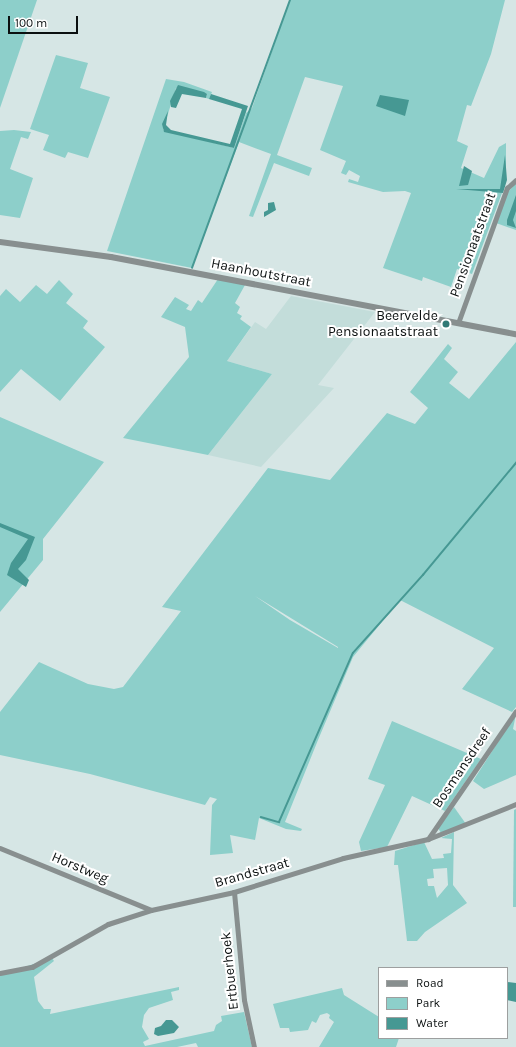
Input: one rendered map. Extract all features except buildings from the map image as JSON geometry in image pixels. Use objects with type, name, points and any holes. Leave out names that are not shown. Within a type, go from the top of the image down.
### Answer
[{"type":"street","name":"Pensionaatstraat","points":[[458,323],[507,188],[516,180]]},
{"type":"street","name":"Haanhoutstraat","points":[[0,242],[110,257],[516,334]]},
{"type":"street","name":"Bosmansdreef","points":[[428,840],[516,711]]},
{"type":"street","name":"Brandstraat","points":[[0,973],[32,967],[108,924],[151,910],[234,892],[343,858],[428,840],[516,804]]},
{"type":"street","name":"Horstweg","points":[[0,848],[151,910]]},
{"type":"street","name":"Ertbuerhoek","points":[[234,892],[244,1000],[254,1047]]},
{"type":"shaded area","points":[[291,296],[375,312],[318,385],[334,388],[261,467],[208,455],[272,374],[227,361],[255,322],[266,329]]},
{"type":"green space","points":[[0,0],[37,0],[0,108]]},
{"type":"green space","points":[[290,0],[505,0],[491,54],[471,106],[467,105],[457,141],[468,146],[461,168],[484,178],[499,147],[506,143],[506,172],[502,193],[472,274],[457,269],[451,287],[423,277],[422,281],[383,268],[411,193],[405,191],[383,192],[348,182],[349,179],[358,182],[360,176],[349,170],[346,175],[341,173],[346,161],[320,150],[343,86],[305,77],[277,155],[312,168],[309,176],[274,163],[253,217],[249,216],[271,154],[239,142],[192,268],[107,251],[166,79],[184,82],[212,92],[209,99],[206,98],[207,94],[176,88],[163,130],[234,148],[246,113],[252,108]]},
{"type":"green space","points":[[56,55],[88,63],[80,88],[110,97],[88,158],[68,152],[65,158],[43,150],[49,135],[30,129]]},
{"type":"green space","points":[[14,130],[31,132],[28,139],[21,137],[10,169],[33,178],[20,218],[0,215],[0,131]]},
{"type":"green space","points":[[516,183],[516,230],[496,223],[507,193]]},
{"type":"green space","points":[[218,279],[245,285],[235,303],[240,307],[237,313],[242,316],[240,319],[251,327],[227,361],[272,374],[208,455],[123,438],[189,357],[185,327],[161,317],[175,297],[189,305],[186,309],[191,311],[198,300],[202,303]]},
{"type":"green space","points":[[59,280],[73,294],[66,303],[88,321],[83,328],[105,347],[60,401],[21,369],[0,392],[0,296],[6,289],[20,302],[36,285],[47,294]]},
{"type":"green space","points":[[516,342],[516,707],[512,712],[462,689],[494,648],[400,600],[353,657],[285,822],[302,829],[301,831],[286,829],[259,818],[255,840],[230,835],[233,853],[210,855],[212,805],[217,799],[210,797],[205,805],[90,774],[0,755],[0,712],[39,662],[88,684],[114,689],[123,687],[181,611],[162,607],[268,468],[330,480],[387,413],[415,424],[428,408],[410,392],[448,344],[452,348],[444,359],[458,372],[449,383],[469,399]],"holes":[[[255,596],[338,647],[290,620]]]},
{"type":"green space","points":[[0,417],[104,462],[43,539],[43,560],[0,612]]},
{"type":"green space","points":[[516,714],[513,729],[516,731],[516,775],[484,789],[473,781]]},
{"type":"green space","points":[[392,721],[481,759],[445,811],[412,796],[387,847],[361,851],[359,842],[385,785],[368,779]]},
{"type":"green space","points":[[454,807],[466,824],[441,833],[438,828]]},
{"type":"green space","points":[[516,809],[516,907],[513,907],[514,810]]},
{"type":"green space","points":[[454,832],[453,885],[467,903],[425,932],[417,941],[407,941],[398,865],[394,865],[395,851],[424,842],[432,859],[444,858],[443,854],[451,853],[452,839],[441,838]],"holes":[[[447,868],[448,885],[437,898],[434,886],[428,886],[427,879],[434,878],[433,869]]]},
{"type":"green space","points":[[52,958],[54,961],[34,977],[38,1001],[44,1009],[51,1009],[50,1014],[179,987],[179,990],[171,992],[173,1000],[149,1008],[144,1015],[142,1027],[149,1039],[143,1042],[145,1046],[214,1031],[216,1025],[222,1021],[221,1016],[244,1012],[252,1047],[198,1047],[196,1043],[177,1047],[0,1047],[0,975]]},
{"type":"green space","points":[[342,988],[344,995],[378,1016],[378,1039],[399,1039],[396,1047],[319,1047],[334,1022],[329,1018],[330,1015],[327,1013],[320,1015],[316,1023],[312,1021],[308,1030],[290,1032],[289,1028],[280,1028],[273,1004]]},
{"type":"water","points":[[178,85],[204,92],[207,94],[206,98],[182,94],[176,108],[171,107],[170,101]]},
{"type":"water","points":[[211,94],[248,106],[234,148],[164,132],[162,124],[168,111],[166,125],[171,130],[230,144],[242,109],[209,99]]},
{"type":"water","points":[[380,95],[409,100],[405,116],[376,106]]},
{"type":"water","points":[[505,155],[507,180],[503,193],[456,189],[500,189]]},
{"type":"water","points":[[464,166],[472,171],[468,185],[459,186]]},
{"type":"water","points":[[516,195],[516,211],[513,220],[516,228],[507,225],[507,220]]},
{"type":"water","points":[[274,202],[276,210],[264,217],[264,212],[268,210],[268,203]]},
{"type":"water","points":[[0,523],[35,537],[26,560],[18,569],[29,580],[26,587],[7,575],[11,563],[28,539],[0,527]]},
{"type":"water","points":[[508,982],[516,983],[516,1002],[508,1000]]},
{"type":"water","points":[[166,1020],[172,1020],[179,1027],[174,1033],[158,1036],[154,1034],[155,1028],[161,1026]]},
{"type":"waterway","points":[[192,268],[290,0]]},
{"type":"waterway","points":[[261,817],[279,822],[353,653],[423,575],[516,463]]},
{"type":"place","name":"Beervelde Pensionaatstraat","points":[[446,324]]}]
